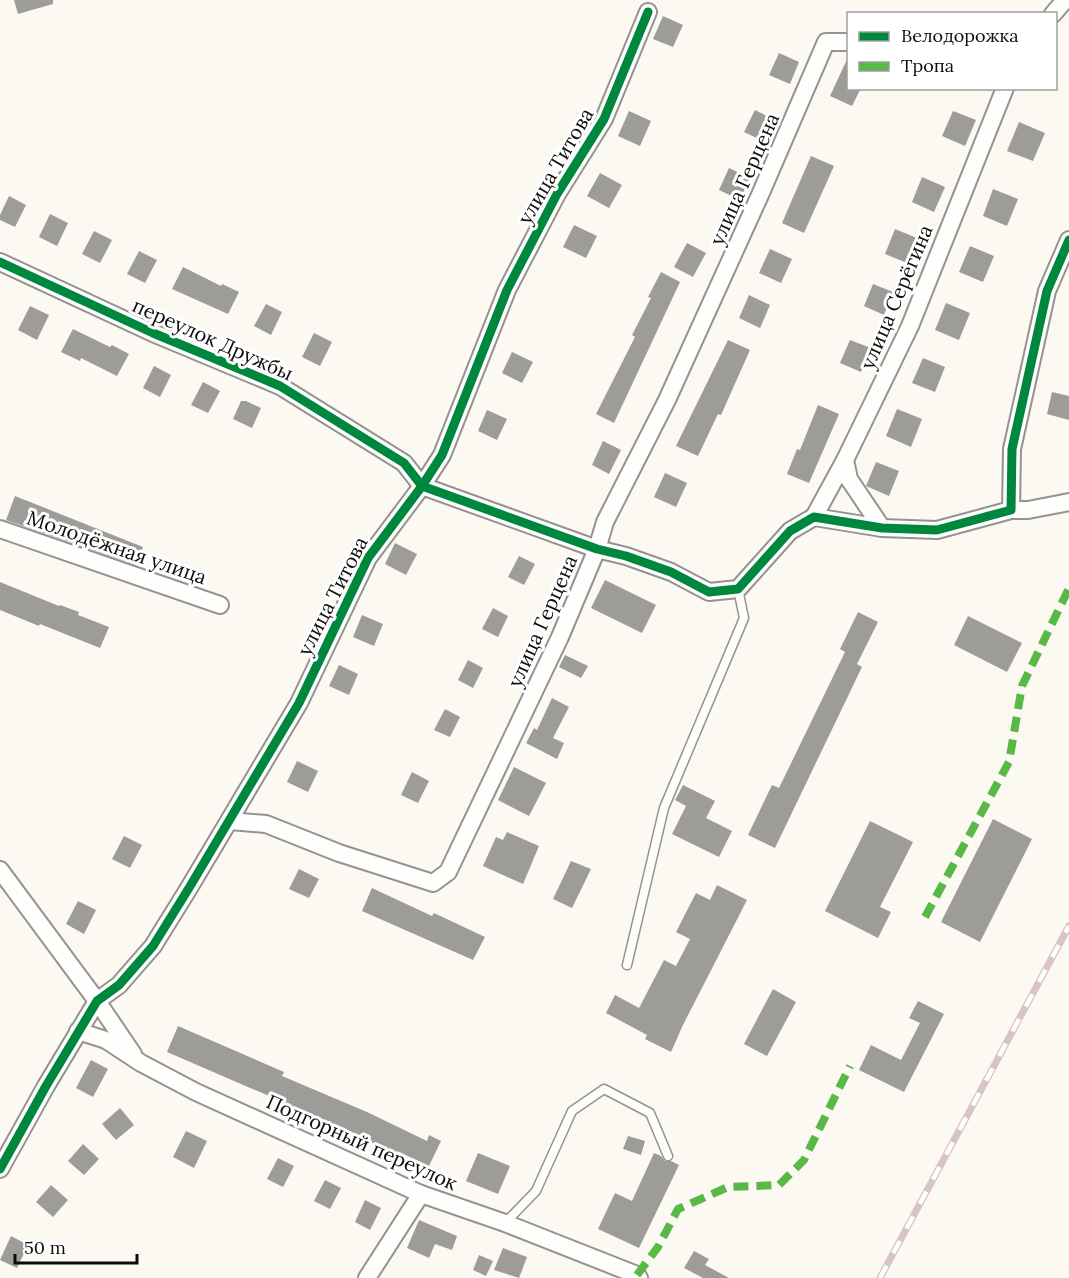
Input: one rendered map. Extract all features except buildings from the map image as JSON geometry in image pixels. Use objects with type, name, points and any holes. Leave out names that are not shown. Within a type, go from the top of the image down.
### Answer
[{"type":"street","points":[[1055,12],[1065,0]]},
{"type":"street","name":"улица Титова","points":[[0,1169],[97,1001],[119,985],[153,946],[299,703],[368,558],[422,486],[442,454],[507,290],[557,194],[604,119],[648,12]]},
{"type":"street","name":"улица Герцена","points":[[230,821],[266,824],[339,853],[433,883],[448,872],[560,637],[606,522],[667,400],[789,130],[826,42],[847,42]]},
{"type":"street","name":"улица Серёгина","points":[[814,517],[845,460],[910,326],[1004,90]]},
{"type":"street","points":[[1011,510],[1012,449],[1047,291],[1069,240]]},
{"type":"street","name":"переулок Дружбы","points":[[0,262],[153,333],[280,386],[404,464],[422,486],[597,549]]},
{"type":"street","points":[[845,460],[849,479],[882,528]]},
{"type":"street","points":[[597,549],[626,556],[671,572],[709,592],[738,589],[790,531],[814,517],[882,528],[938,530],[1011,510],[1028,510],[1069,502]]},
{"type":"street","name":"Молодёжная улица","points":[[0,529],[220,605]]},
{"type":"street","points":[[0,870],[141,1063]]},
{"type":"street","name":"Подгорный переулок","points":[[78,1031],[105,1041],[196,1092],[421,1194],[505,1223],[638,1276]]},
{"type":"street","points":[[366,1278],[421,1194]]},
{"type":"lane","points":[[627,965],[664,808],[744,618],[738,589]]},
{"type":"lane","points":[[505,1223],[536,1191],[572,1112],[604,1089],[650,1113],[668,1156]]},
{"type":"railway","points":[[880,1278],[1069,926]]},
{"type":"marked path","points":[[925,917],[1009,762],[1022,686],[1069,588]]},
{"type":"marked path","points":[[637,1275],[658,1247],[678,1209],[728,1187],[779,1185],[804,1160],[850,1066]]},
{"type":"cycle path","points":[[0,1169],[97,1001],[119,985],[153,946],[189,888],[299,703],[368,558],[422,486],[442,455],[507,290],[557,194],[604,119],[648,12]]},
{"type":"cycle path","points":[[0,262],[153,333],[280,386],[404,463],[422,486],[597,549],[626,556],[671,572],[709,592],[738,589],[790,531],[814,517],[882,528],[937,530],[1011,510],[1012,449],[1047,291],[1069,240]]}]
